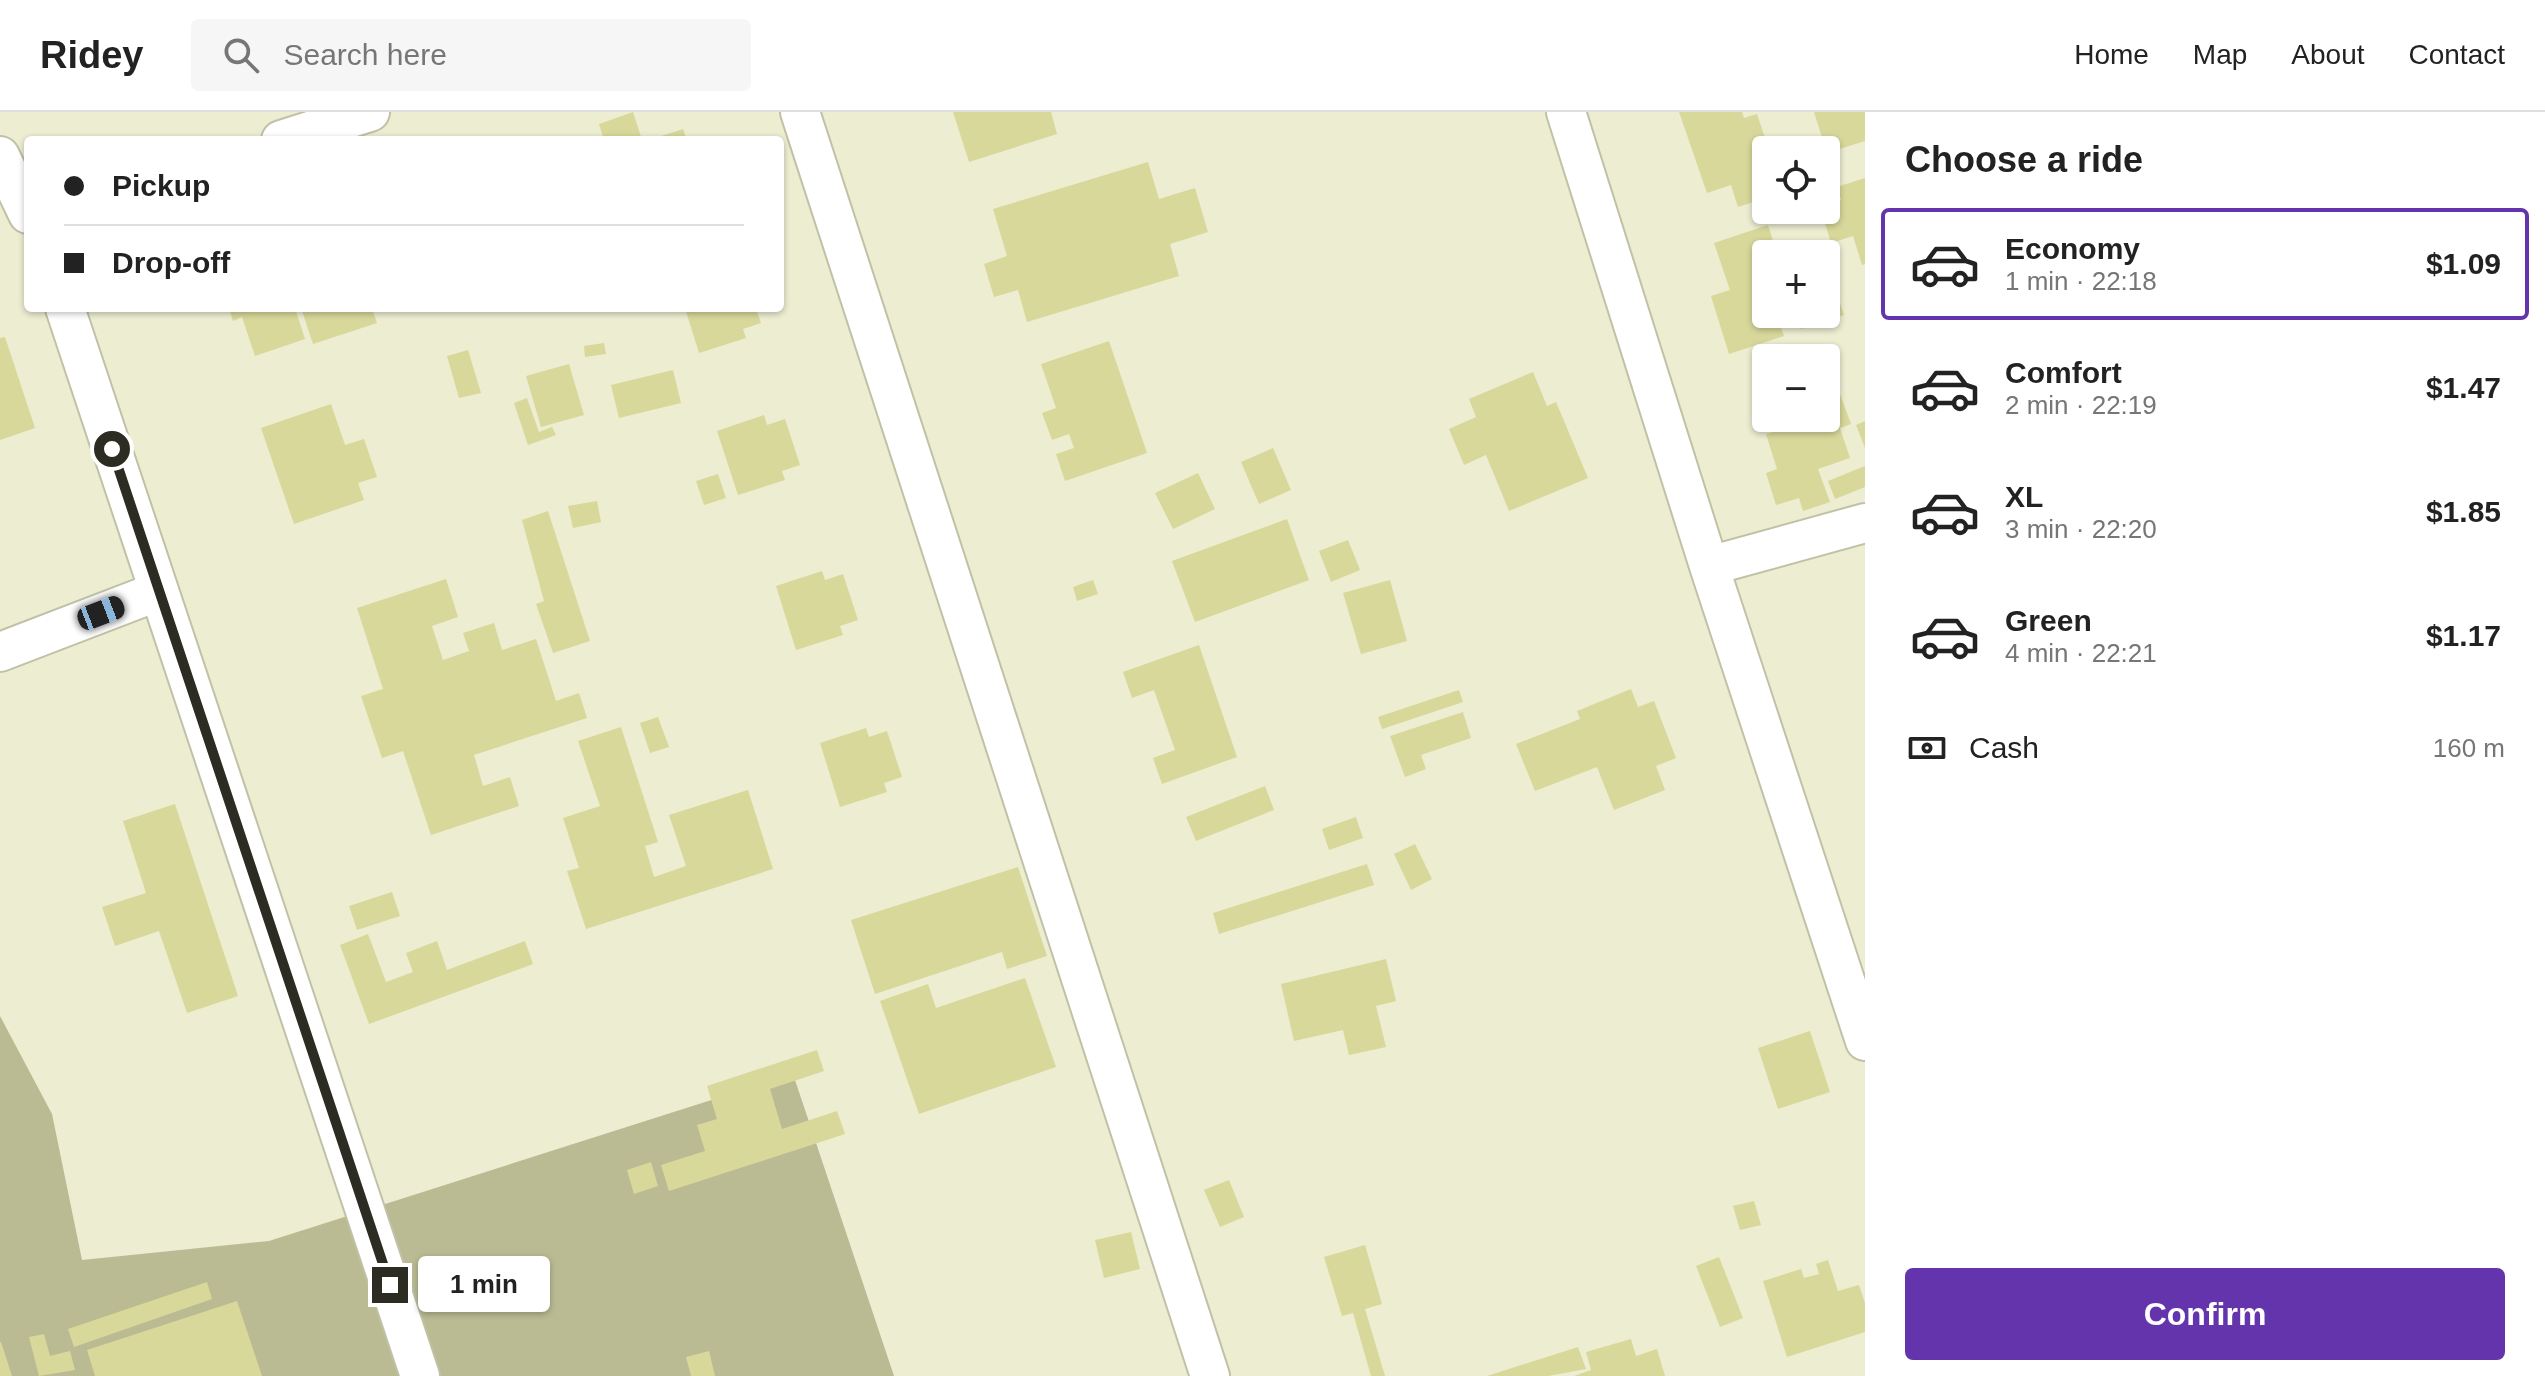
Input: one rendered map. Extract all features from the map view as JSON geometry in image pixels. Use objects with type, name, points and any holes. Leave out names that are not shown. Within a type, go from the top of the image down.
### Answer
[{"type":"street","points":[[294,136],[370,112]]},
{"type":"street","points":[[800,112],[1210,1376]]},
{"type":"street","points":[[1566,112],[1709,566],[1865,1041]]},
{"type":"street","points":[[0,156],[24,206]]},
{"type":"street","points":[[66,312],[420,1376]]},
{"type":"street","points":[[1709,566],[1865,523]]},
{"type":"street","points":[[0,652],[159,591]]},
{"type":"green space","points":[[0,1016],[52,1114],[82,1260],[269,1241],[793,1074],[894,1376],[0,1376]]},
{"type":"building","points":[[633,112],[641,136],[603,136],[599,124]]},
{"type":"building","points":[[953,112],[1051,112],[1057,134],[969,162]]},
{"type":"building","points":[[1679,112],[1742,112],[1744,118],[1757,114],[1764,136],[1752,136],[1752,202],[1738,207],[1731,185],[1707,193]]},
{"type":"building","points":[[1814,112],[1865,112],[1865,141],[1840,149],[1840,136],[1822,136]]},
{"type":"building","points":[[683,129],[686,136],[661,136]]},
{"type":"building","points":[[1148,162],[1159,199],[1195,188],[1208,232],[1170,244],[1179,276],[1027,322],[1018,290],[994,297],[984,264],[1007,256],[993,209]]},
{"type":"building","points":[[1865,178],[1865,264],[1862,265],[1853,236],[1830,240],[1825,224],[1840,224],[1840,186]]},
{"type":"building","points":[[1768,225],[1773,240],[1752,240],[1752,328],[1781,328],[1784,336],[1729,354],[1711,296],[1730,290],[1714,243]]},
{"type":"building","points":[[230,312],[296,312],[305,339],[255,356],[242,317],[233,321]]},
{"type":"building","points":[[302,312],[373,312],[377,323],[313,344]]},
{"type":"building","points":[[686,312],[757,312],[761,323],[743,329],[746,338],[699,353]]},
{"type":"building","points":[[5,337],[35,428],[0,440],[0,338]]},
{"type":"building","points":[[1109,341],[1147,453],[1065,481],[1056,454],[1074,448],[1069,434],[1052,440],[1042,413],[1056,408],[1041,364]]},
{"type":"building","points":[[604,343],[606,354],[585,357],[584,346]]},
{"type":"building","points":[[468,350],[481,393],[459,398],[447,356]]},
{"type":"building","points":[[569,364],[584,415],[541,427],[526,376]]},
{"type":"building","points":[[673,370],[681,403],[619,418],[611,385]]},
{"type":"building","points":[[1533,372],[1547,406],[1556,402],[1588,478],[1509,511],[1486,455],[1464,465],[1449,429],[1476,417],[1469,399]]},
{"type":"building","points":[[1840,394],[1851,424],[1840,428]]},
{"type":"building","points":[[527,398],[539,432],[552,427],[556,435],[528,445],[514,403]]},
{"type":"building","points":[[331,404],[345,445],[364,439],[377,477],[358,483],[364,500],[294,524],[261,428]]},
{"type":"building","points":[[764,415],[767,425],[785,419],[800,465],[782,471],[785,480],[738,495],[717,431]]},
{"type":"building","points":[[1865,421],[1865,448],[1856,425]]},
{"type":"building","points":[[1840,428],[1850,458],[1818,469],[1830,502],[1803,511],[1799,498],[1776,505],[1766,473],[1777,469],[1766,434],[1840,432]]},
{"type":"building","points":[[1273,448],[1291,490],[1259,504],[1241,462]]},
{"type":"building","points":[[1865,466],[1865,487],[1835,499],[1828,481]]},
{"type":"building","points":[[1198,473],[1215,509],[1173,529],[1155,493]]},
{"type":"building","points":[[718,474],[726,498],[704,505],[696,481]]},
{"type":"building","points":[[597,501],[601,522],[573,528],[568,506]]},
{"type":"building","points":[[548,511],[590,641],[553,653],[536,604],[544,601],[522,520]]},
{"type":"building","points":[[1287,519],[1309,580],[1195,622],[1172,561]]},
{"type":"building","points":[[1348,540],[1360,570],[1331,582],[1319,551]]},
{"type":"building","points":[[822,571],[825,580],[843,574],[858,620],[840,626],[843,635],[796,650],[776,586]]},
{"type":"building","points":[[446,579],[458,617],[432,626],[443,660],[469,651],[463,633],[494,623],[502,650],[536,639],[556,701],[579,693],[587,718],[474,755],[483,786],[510,777],[519,806],[431,835],[403,751],[382,758],[361,696],[383,689],[357,608]]},
{"type":"building","points":[[1093,580],[1098,594],[1077,601],[1073,587]]},
{"type":"building","points":[[1390,580],[1407,641],[1361,654],[1343,593]]},
{"type":"building","points":[[1199,645],[1237,757],[1162,784],[1153,758],[1175,750],[1154,690],[1132,698],[1123,672]]},
{"type":"building","points":[[1631,689],[1638,707],[1654,701],[1676,758],[1656,766],[1665,790],[1614,810],[1597,767],[1535,791],[1516,744],[1580,719],[1577,711]]},
{"type":"building","points":[[1459,690],[1463,702],[1382,729],[1378,717]]},
{"type":"building","points":[[1463,712],[1471,738],[1421,755],[1426,769],[1405,777],[1390,736]]},
{"type":"building","points":[[658,717],[669,747],[650,753],[640,723]]},
{"type":"building","points":[[621,727],[658,842],[645,846],[654,877],[686,866],[669,815],[748,790],[773,869],[586,929],[567,871],[579,868],[563,818],[600,806],[578,741]]},
{"type":"building","points":[[866,728],[869,737],[887,731],[902,777],[884,783],[887,792],[840,807],[820,743]]},
{"type":"building","points":[[1265,786],[1274,810],[1196,841],[1186,817]]},
{"type":"building","points":[[175,804],[238,996],[187,1013],[159,931],[115,946],[102,907],[146,893],[123,821]]},
{"type":"building","points":[[1356,817],[1363,838],[1329,850],[1322,829]]},
{"type":"building","points":[[1415,844],[1432,879],[1411,890],[1394,854]]},
{"type":"building","points":[[1367,864],[1374,885],[1219,934],[1213,913]]},
{"type":"building","points":[[1018,867],[1047,956],[1007,969],[1002,952],[875,994],[851,920]]},
{"type":"building","points":[[392,892],[400,916],[357,930],[349,906]]},
{"type":"building","points":[[368,934],[386,982],[413,972],[406,953],[437,941],[447,970],[525,941],[533,964],[369,1024],[340,945]]},
{"type":"building","points":[[1386,959],[1396,1001],[1376,1006],[1386,1047],[1349,1055],[1343,1030],[1294,1041],[1281,984]]},
{"type":"building","points":[[1025,978],[1056,1067],[919,1114],[880,1001],[928,984],[936,1008]]},
{"type":"building","points":[[1810,1031],[1830,1092],[1778,1109],[1758,1048]]},
{"type":"building","points":[[817,1050],[824,1071],[770,1089],[782,1129],[837,1111],[845,1134],[669,1191],[661,1165],[705,1151],[697,1125],[717,1119],[707,1086]]},
{"type":"building","points":[[651,1162],[658,1186],[634,1194],[627,1170]]},
{"type":"building","points":[[1229,1180],[1244,1217],[1220,1227],[1204,1190]]},
{"type":"building","points":[[1754,1201],[1761,1225],[1740,1230],[1733,1206]]},
{"type":"building","points":[[1131,1232],[1140,1269],[1104,1278],[1095,1240]]},
{"type":"building","points":[[1365,1245],[1382,1304],[1365,1309],[1385,1376],[1371,1376],[1353,1313],[1342,1316],[1324,1257]]},
{"type":"building","points":[[1719,1257],[1743,1318],[1720,1327],[1696,1266]]},
{"type":"building","points":[[1828,1260],[1838,1291],[1859,1285],[1865,1303],[1865,1332],[1787,1357],[1763,1281],[1801,1269],[1804,1278],[1819,1274],[1816,1264]]},
{"type":"building","points":[[207,1282],[212,1299],[74,1347],[68,1329]]},
{"type":"building","points":[[237,1301],[262,1376],[95,1376],[87,1350]]},
{"type":"building","points":[[44,1334],[50,1356],[70,1351],[75,1370],[39,1376],[29,1337]]},
{"type":"building","points":[[1631,1339],[1636,1356],[1657,1349],[1665,1376],[1574,1376],[1591,1370],[1586,1352]]},
{"type":"building","points":[[1,1342],[12,1376],[0,1376]]},
{"type":"building","points":[[1578,1347],[1586,1369],[1548,1376],[1487,1376]]},
{"type":"building","points":[[709,1351],[715,1376],[691,1376],[686,1357]]},
{"type":"route","points":[[112,449],[390,1285]]}]
